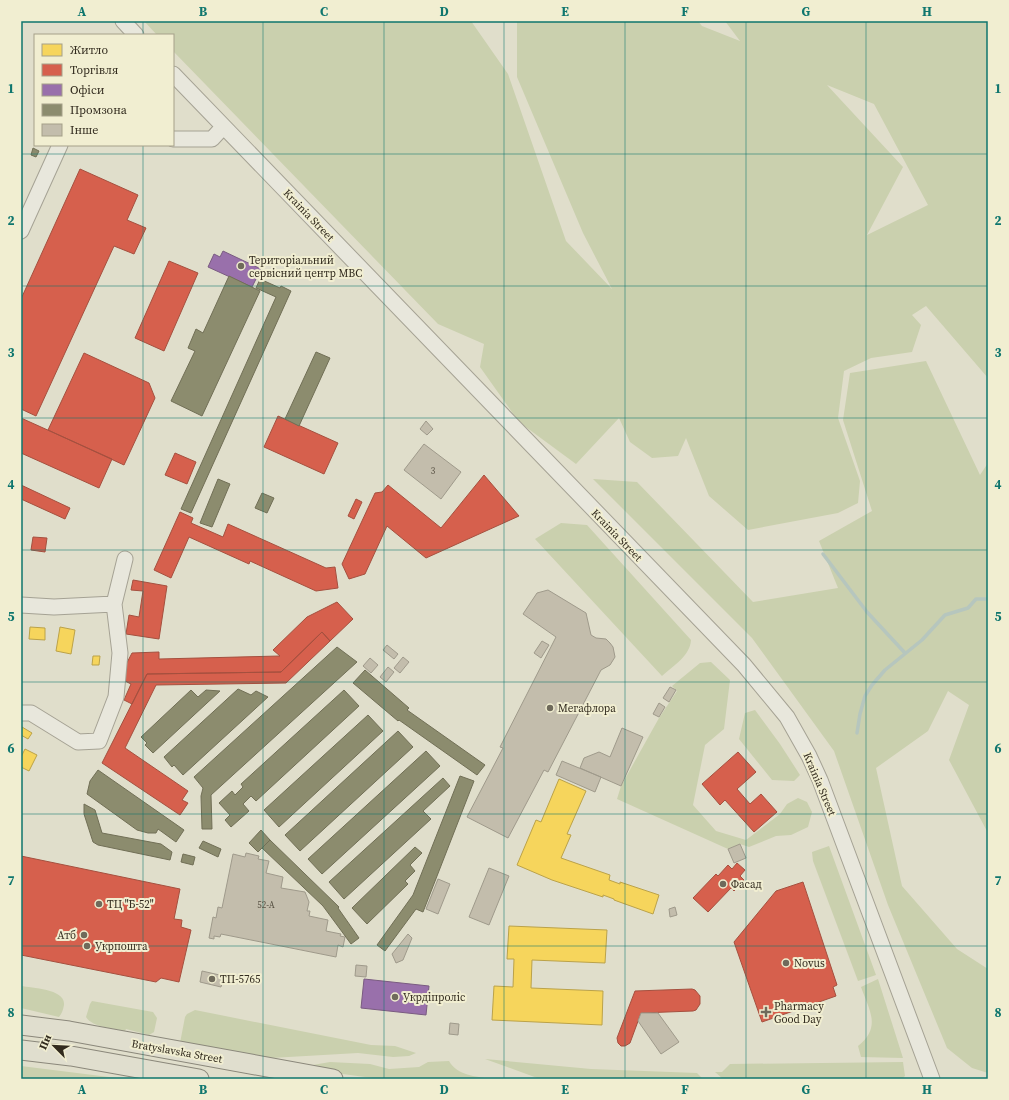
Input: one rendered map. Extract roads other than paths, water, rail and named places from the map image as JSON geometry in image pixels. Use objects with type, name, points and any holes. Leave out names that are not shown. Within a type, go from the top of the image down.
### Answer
[{"type":"main road","name":"Bratyslavska Street","points":[[21,1025],[69,1031],[333,1079]]},
{"type":"main road","points":[[21,1050],[71,1056],[198,1079]]},
{"type":"street","points":[[123,21],[135,34]]},
{"type":"street","name":"Krainia Street","points":[[174,75],[744,665],[787,716],[809,756],[820,780],[932,1079]]},
{"type":"street","points":[[174,139],[212,139],[223,126]]},
{"type":"street","points":[[21,231],[60,146]]},
{"type":"street","points":[[21,713],[31,713],[78,742],[99,742],[116,697],[120,653],[114,604],[125,559]]},
{"type":"street","points":[[21,605],[54,607],[114,604]]},
{"type":"waterway","points":[[823,554],[867,612],[905,653]]},
{"type":"waterway","points":[[857,733],[865,696],[885,670],[922,640],[945,615],[968,608],[976,599],[988,599]]},
{"type":"place","name":"Територіальний сервісний центр МВС","points":[[241,266]]},
{"type":"place","name":"Мегафлора","points":[[550,708]]},
{"type":"place","name":"Фасад","points":[[723,884]]},
{"type":"place","name":"ТЦ \"Б-52\"","points":[[99,904]]},
{"type":"place","name":"Атб","points":[[84,935]]},
{"type":"place","name":"Укрпошта","points":[[87,946]]},
{"type":"place","name":"Novus","points":[[786,963]]},
{"type":"place","name":"ТП-5765","points":[[212,979]]},
{"type":"place","name":"Укрдіпроліс","points":[[395,997]]},
{"type":"place","name":"Pharmacy Good Day","points":[[766,1012]]}]
